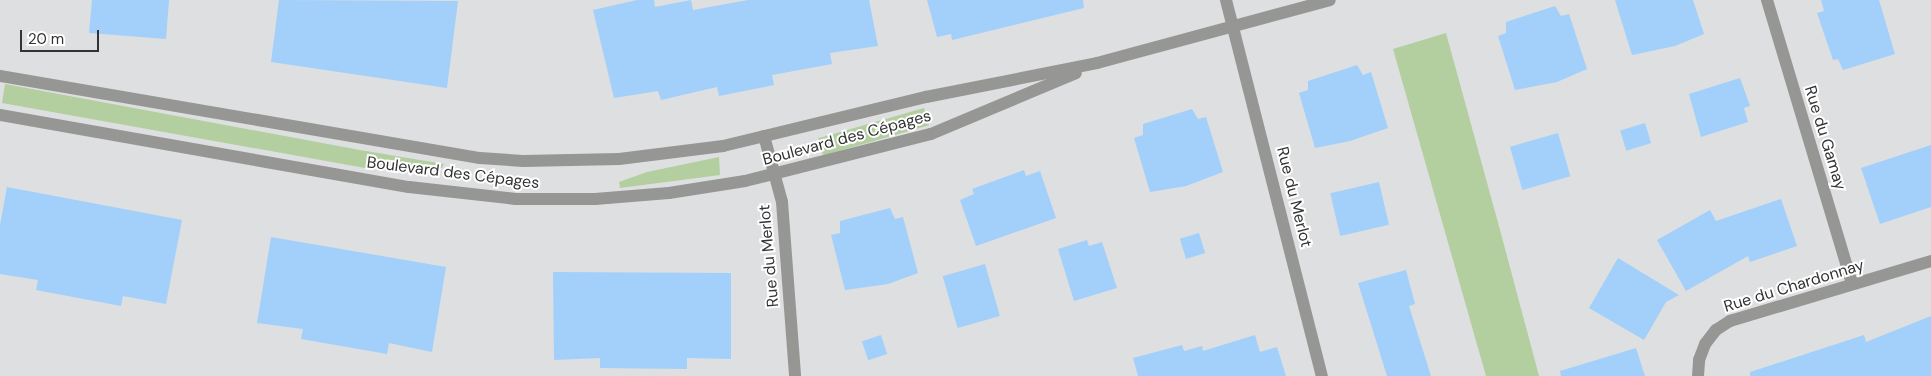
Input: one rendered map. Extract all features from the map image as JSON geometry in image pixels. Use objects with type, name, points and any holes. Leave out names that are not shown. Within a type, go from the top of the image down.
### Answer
[{"type":"street","name":"Rue du Merlot","points":[[1226,0],[1322,376]]},
{"type":"street","name":"Boulevard des Cépages","points":[[0,76],[488,159],[532,161],[619,159],[677,153],[764,136],[926,97],[1097,64],[1330,0]]},
{"type":"street","name":"Rue du Gamay","points":[[1767,0],[1852,284]]},
{"type":"street","name":"Boulevard des Cépages","points":[[0,115],[409,187],[516,199],[625,197],[696,189],[775,174],[930,134],[1097,64]]},
{"type":"street","name":"Rue du Merlot","points":[[764,136],[782,202],[795,376]]},
{"type":"street","name":"Rue du Chardonnay","points":[[1698,376],[1699,360],[1705,344],[1722,325],[1931,261]]},
{"type":"green space","points":[[1446,33],[1539,376],[1486,376],[1393,49]]},
{"type":"green space","points":[[5,84],[444,164],[442,168],[365,168],[2,103]]},
{"type":"green space","points":[[924,108],[929,125],[823,156],[818,138]]},
{"type":"green space","points":[[719,157],[720,175],[620,188],[619,182],[647,172]]},
{"type":"building","points":[[92,0],[169,0],[166,39],[89,33]]},
{"type":"building","points":[[279,0],[458,1],[447,88],[271,62]]},
{"type":"building","points":[[637,0],[654,0],[655,7],[691,0],[693,10],[748,0],[869,0],[878,46],[830,53],[832,64],[772,75],[774,85],[719,96],[717,87],[661,100],[658,91],[614,98],[593,10]]},
{"type":"building","points":[[927,0],[1083,0],[1084,8],[952,40],[951,34],[937,37]]},
{"type":"building","points":[[1615,0],[1693,0],[1704,34],[1675,46],[1632,55]]},
{"type":"building","points":[[1821,0],[1879,0],[1895,54],[1843,70],[1838,59],[1833,60],[1817,13],[1824,11]]},
{"type":"building","points":[[1555,6],[1561,16],[1569,14],[1587,69],[1557,82],[1515,90],[1498,36],[1506,33],[1506,22]]},
{"type":"building","points":[[1357,65],[1363,75],[1371,72],[1388,128],[1350,141],[1315,148],[1299,93],[1308,90],[1308,81]]},
{"type":"building","points":[[1740,78],[1750,106],[1744,108],[1748,122],[1701,137],[1689,94]]},
{"type":"building","points":[[1192,109],[1198,119],[1206,117],[1223,172],[1186,186],[1150,192],[1134,138],[1143,135],[1143,124]]},
{"type":"building","points":[[1645,123],[1651,143],[1626,151],[1620,131]]},
{"type":"building","points":[[1558,133],[1570,176],[1522,190],[1510,147]]},
{"type":"building","points":[[1931,145],[1931,207],[1880,224],[1861,168]]},
{"type":"building","points":[[1024,170],[1026,176],[1040,171],[1056,218],[976,246],[960,200],[974,194],[972,189]]},
{"type":"building","points":[[1379,182],[1389,225],[1340,236],[1330,193]]},
{"type":"building","points":[[7,187],[182,220],[166,304],[123,296],[121,306],[36,290],[38,280],[0,274],[0,225]]},
{"type":"building","points":[[1781,199],[1797,246],[1750,262],[1748,256],[1686,291],[1657,240],[1710,210],[1716,221]]},
{"type":"building","points":[[890,208],[895,219],[903,217],[918,273],[888,284],[845,290],[831,235],[840,233],[840,221]]},
{"type":"building","points":[[1199,233],[1205,253],[1186,259],[1180,239]]},
{"type":"building","points":[[271,237],[446,267],[432,352],[389,343],[387,354],[301,339],[303,329],[257,323]]},
{"type":"building","points":[[1087,240],[1089,246],[1102,242],[1117,288],[1074,301],[1058,249]]},
{"type":"building","points":[[1618,258],[1679,295],[1666,302],[1644,340],[1589,308]]},
{"type":"building","points":[[985,264],[1000,316],[958,328],[943,276]]},
{"type":"building","points":[[1406,270],[1415,304],[1409,306],[1431,376],[1387,376],[1358,283]]},
{"type":"building","points":[[553,272],[731,273],[731,359],[687,358],[687,369],[600,368],[600,358],[554,360]]},
{"type":"building","points":[[1931,316],[1931,376],[1750,376],[1750,372],[1864,335],[1866,342]]},
{"type":"building","points":[[881,335],[887,354],[868,360],[862,341]]},
{"type":"building","points":[[1255,335],[1260,352],[1277,347],[1286,376],[1138,376],[1133,358],[1182,345],[1184,351],[1202,346],[1203,351]]},
{"type":"building","points":[[1636,348],[1645,376],[1561,376],[1560,371]]}]
